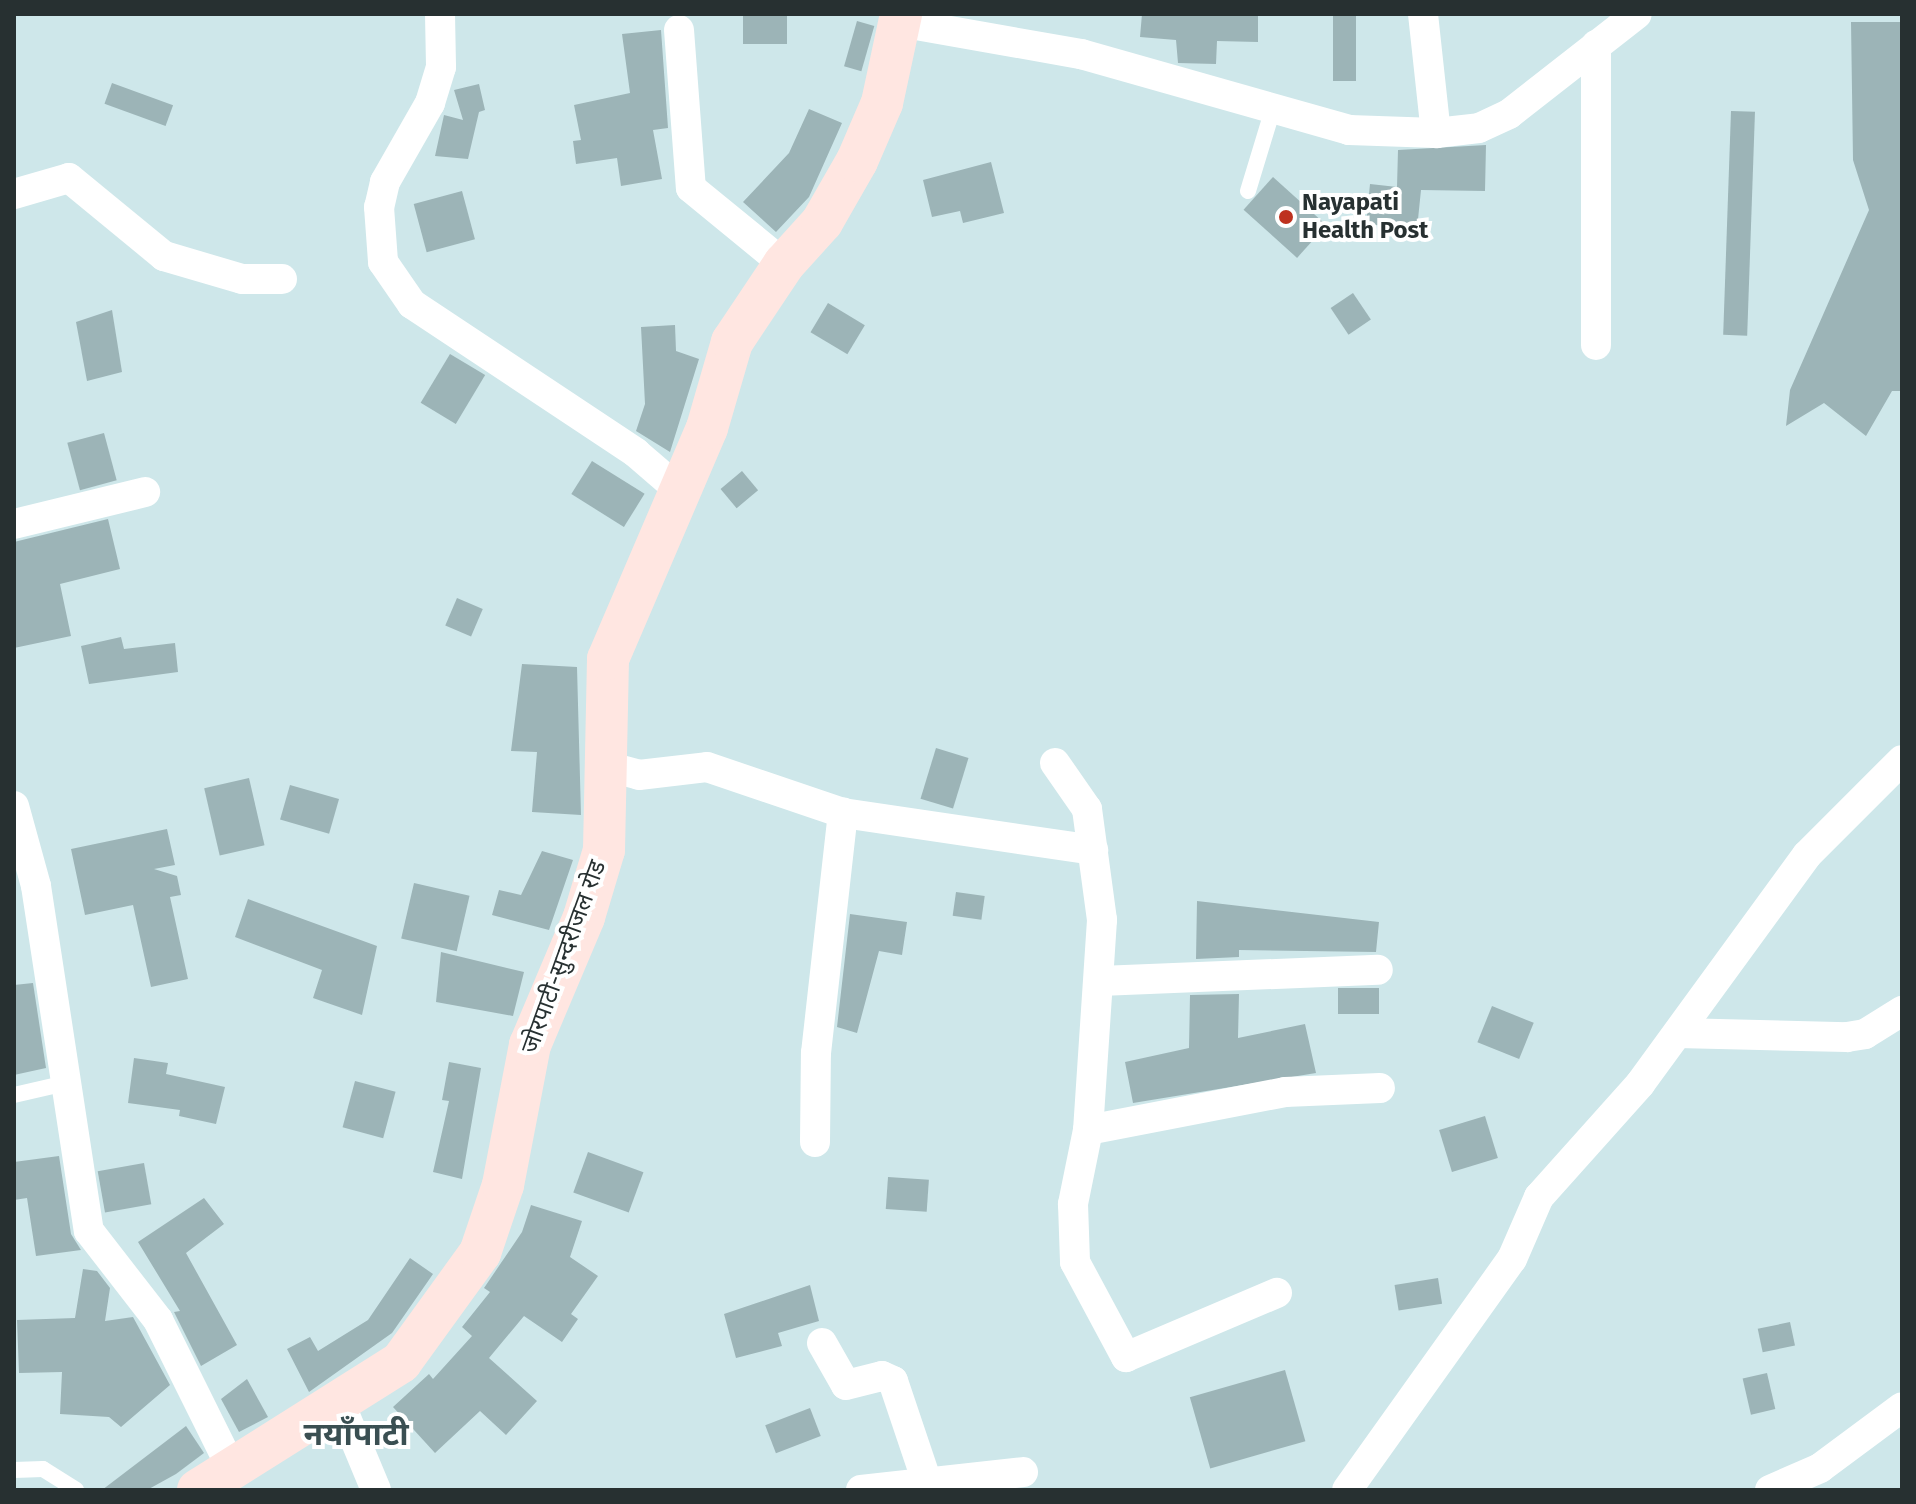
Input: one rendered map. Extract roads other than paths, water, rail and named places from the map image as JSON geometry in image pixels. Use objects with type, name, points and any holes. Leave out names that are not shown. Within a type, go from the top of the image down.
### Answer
[{"type":"main road","name":"जोरपाटी-सुन्दरीजल रोड","points":[[214,1479],[401,1362],[433,1326],[465,1281],[494,1222],[520,1080],[604,850],[610,767],[608,659],[707,428],[732,342],[784,264],[822,222],[857,161],[882,103],[900,18]]},
{"type":"street","points":[[440,14],[441,67],[430,103],[385,182],[379,207],[383,262],[412,304],[636,453],[679,490]]},
{"type":"street","points":[[1423,14],[1436,133]]},
{"type":"street","points":[[900,18],[1081,54],[1272,112],[1349,130],[1436,133],[1479,128],[1509,114],[1637,14]]},
{"type":"street","points":[[679,30],[691,188],[784,264]]},
{"type":"street","points":[[1596,45],[1596,345]]},
{"type":"street","points":[[14,194],[69,178],[164,256],[242,279],[282,279]]},
{"type":"street","points":[[14,524],[145,492]]},
{"type":"street","points":[[1347,1490],[1512,1259],[1539,1197],[1678,1033],[1807,855],[1902,760]]},
{"type":"street","points":[[1055,763],[1087,809],[1102,920],[1088,1130],[1073,1204],[1075,1262],[1126,1357],[1277,1293]]},
{"type":"street","points":[[610,767],[639,775],[707,767],[843,813],[1093,850]]},
{"type":"street","points":[[14,806],[36,886],[62,1084],[89,1231],[158,1320],[214,1479]]},
{"type":"street","points":[[815,1142],[816,1053],[843,813]]},
{"type":"street","points":[[1100,981],[1378,970]]},
{"type":"street","points":[[1678,1033],[1847,1037],[1865,1034],[1902,1011]]},
{"type":"street","points":[[1088,1130],[1285,1092],[1380,1088]]},
{"type":"street","points":[[822,1343],[846,1385],[882,1376],[893,1381],[927,1482]]},
{"type":"street","points":[[339,1401],[376,1490]]},
{"type":"street","points":[[1770,1490],[1820,1468],[1902,1407]]},
{"type":"street","points":[[861,1490],[1023,1472]]},
{"type":"lane","points":[[1248,191],[1272,112]]},
{"type":"lane","points":[[14,1095],[62,1084]]},
{"type":"lane","points":[[14,1470],[43,1469],[76,1490]]},
{"type":"place","name":"Nayapati Health Post","points":[[1286,217]]},
{"type":"district","name":"नयाँपाटी","points":[[356,1434]]}]
